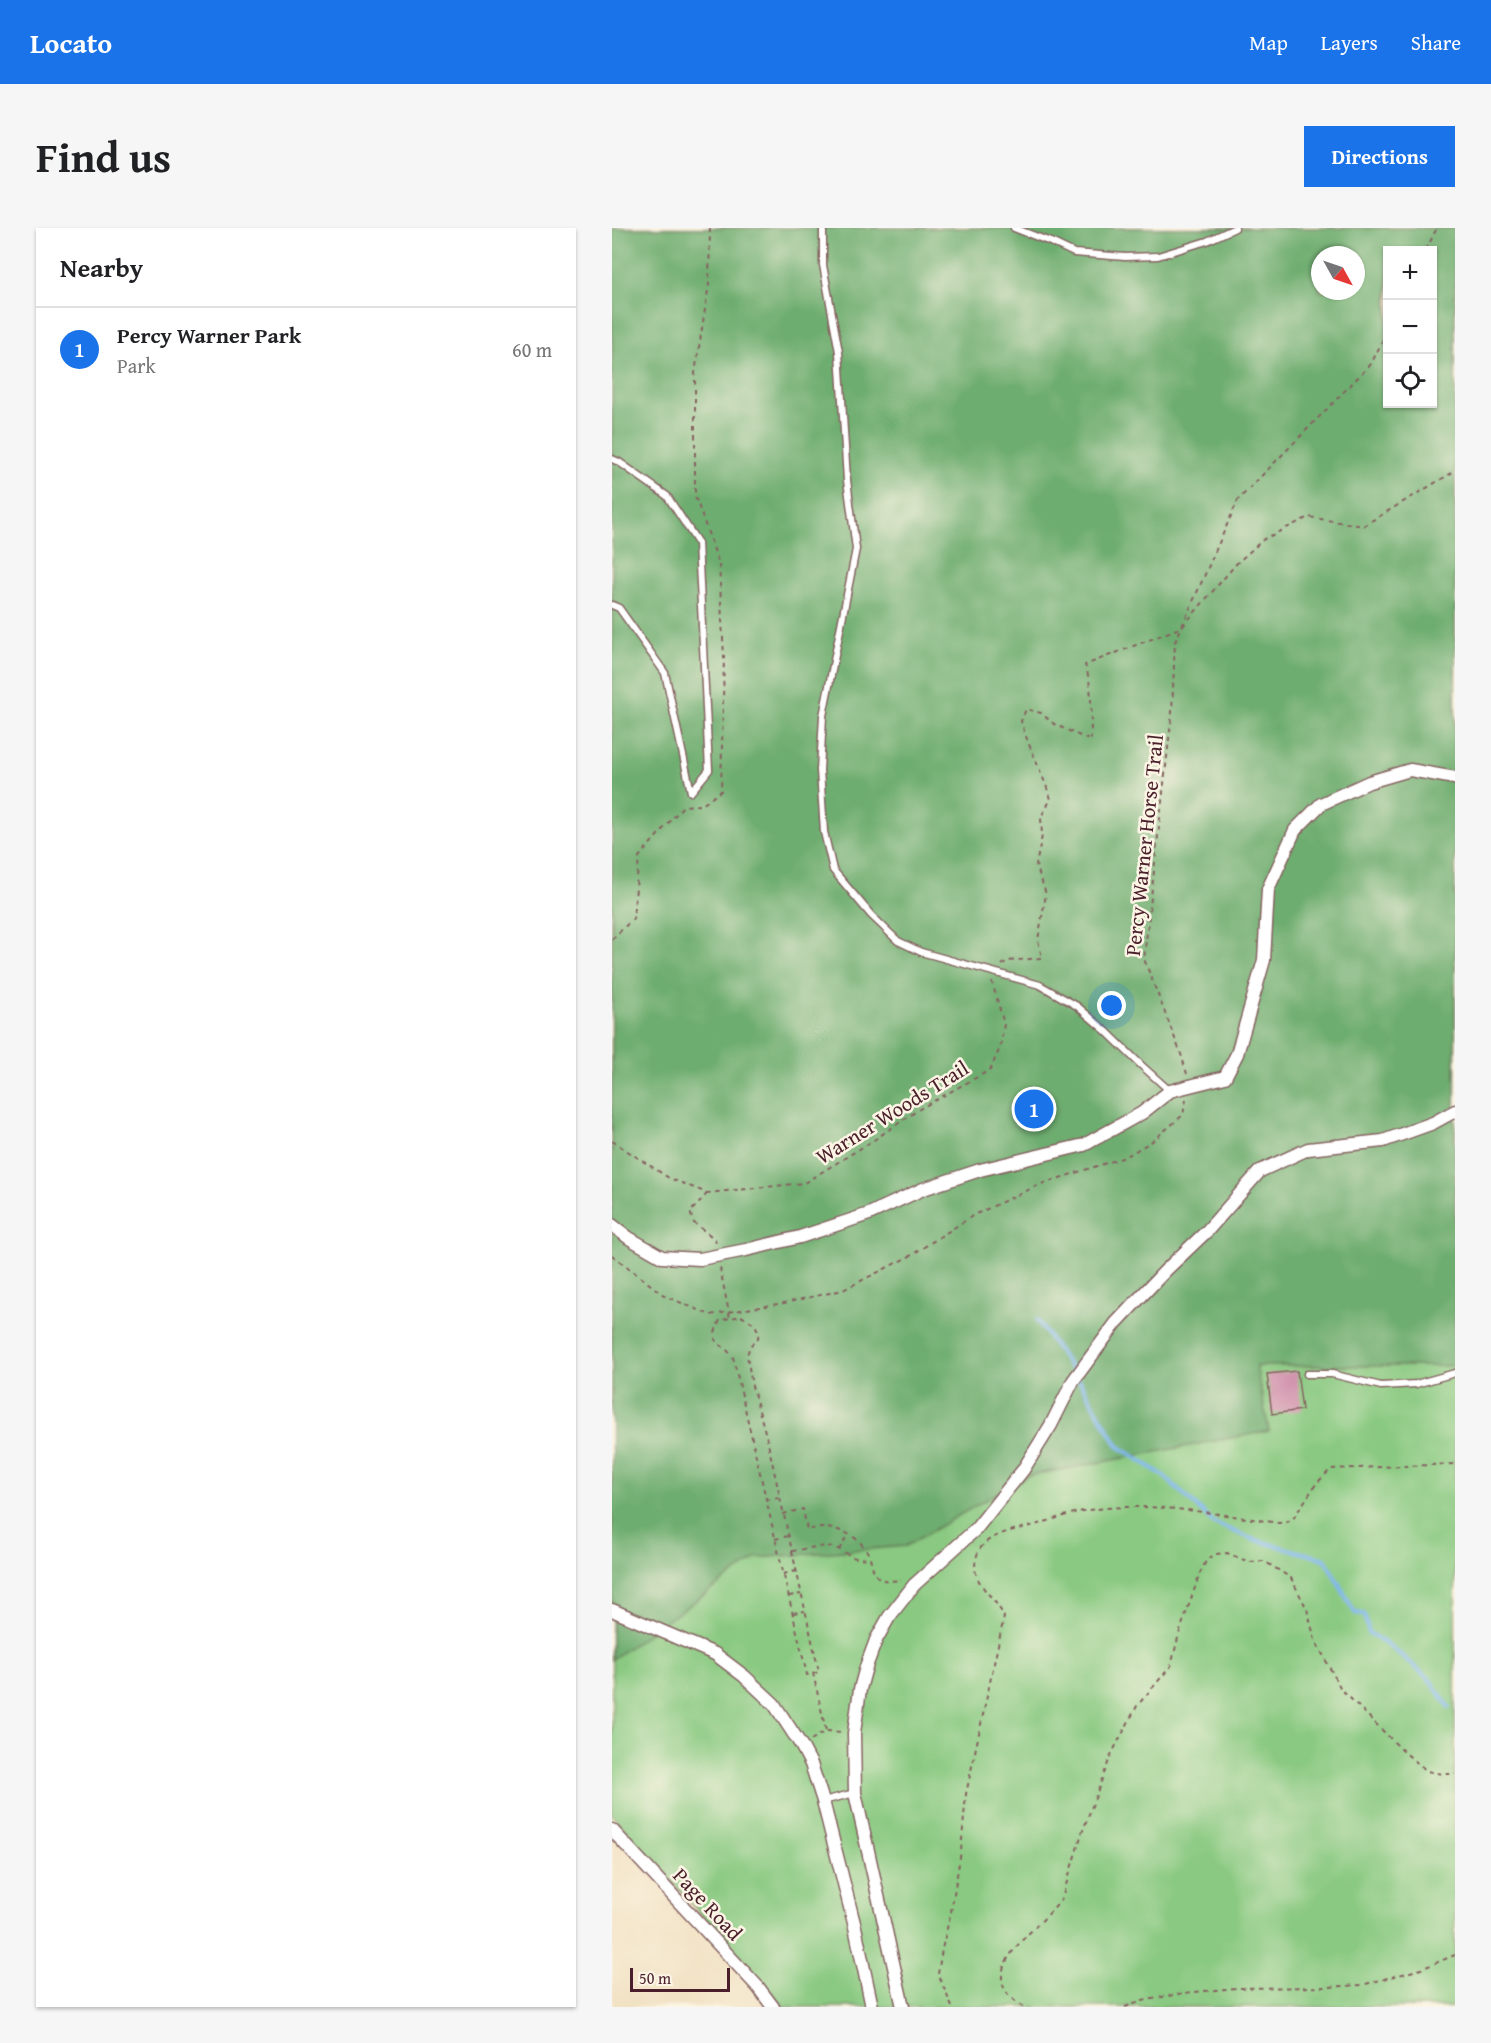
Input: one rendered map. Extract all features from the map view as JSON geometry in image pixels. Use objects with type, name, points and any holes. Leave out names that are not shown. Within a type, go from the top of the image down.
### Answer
[{"type":"street","points":[[612,1225],[662,1257],[700,1259],[800,1237],[869,1214],[923,1189],[980,1170],[1084,1145],[1142,1113],[1170,1091],[1225,1077],[1237,1054],[1264,960],[1268,889],[1295,830],[1321,804],[1369,782],[1410,770],[1455,777]]},
{"type":"street","points":[[903,2007],[855,1793],[854,1733],[860,1689],[876,1640],[889,1617],[922,1578],[976,1529],[1023,1470],[1051,1425],[1073,1381],[1116,1323],[1207,1231],[1260,1171],[1308,1149],[1383,1141],[1433,1123],[1455,1111]]},
{"type":"street","points":[[612,1610],[715,1654],[744,1676],[774,1704],[801,1745],[811,1764],[823,1801],[855,1927],[872,2007]]},
{"type":"street","name":"Page Road","points":[[612,1830],[758,1987],[773,2007]]},
{"type":"lane","points":[[823,228],[823,265],[839,352],[847,480],[856,549],[823,716],[820,770],[824,832],[833,870],[871,915],[898,941],[921,952],[1040,984],[1077,1006],[1170,1091]]},
{"type":"lane","points":[[1014,228],[1074,253],[1125,257],[1158,256],[1207,242],[1235,228]]},
{"type":"lane","points":[[612,459],[666,496],[698,543],[709,770],[691,792],[665,673],[619,608],[612,605]]},
{"type":"lane","points":[[1307,1374],[1332,1374],[1381,1386],[1416,1384],[1455,1372]]},
{"type":"lane","points":[[823,1801],[855,1793]]},
{"type":"path","points":[[1428,246],[1437,228]]},
{"type":"path","name":"Percy Warner Horse Trail","points":[[612,1255],[665,1296],[710,1315],[784,1304],[843,1290],[910,1256],[974,1215],[1041,1184],[1125,1157],[1151,1142],[1183,1115],[1190,1086],[1181,1054],[1144,959],[1172,713],[1175,642],[1238,500],[1371,364],[1383,340]]},
{"type":"path","points":[[994,973],[1007,961],[1042,958],[1038,940],[1046,894],[1036,865],[1042,836],[1041,817],[1051,799],[1044,778],[1032,757],[1021,721],[1026,709],[1041,713],[1054,724],[1090,741],[1092,697],[1085,665],[1182,627],[1237,563],[1264,539],[1309,517],[1364,526],[1455,471]]},
{"type":"path","name":"Warner Woods Trail","points":[[612,1141],[669,1178],[707,1193],[804,1183],[921,1108],[990,1070],[1000,1048],[1004,1024],[992,981],[994,973]]},
{"type":"path","points":[[707,1193],[690,1212],[694,1223],[715,1239],[730,1318]]},
{"type":"path","points":[[741,1316],[758,1329],[758,1338],[750,1346],[747,1355],[752,1386],[767,1438],[819,1672],[813,1674],[807,1675],[733,1357],[715,1339],[720,1320],[730,1318],[741,1316]]},
{"type":"path","points":[[952,2007],[938,1974],[962,1851],[966,1794],[1005,1617],[998,1603],[978,1581],[975,1571],[976,1556],[980,1548],[1007,1531],[1030,1527],[1085,1511],[1125,1507],[1287,1522],[1293,1519],[1316,1484],[1331,1469],[1455,1464]]},
{"type":"path","points":[[766,1500],[779,1498]]},
{"type":"path","points":[[783,1514],[803,1509],[807,1530],[832,1528],[854,1537],[869,1554],[876,1576],[880,1580],[922,1578]]},
{"type":"path","points":[[840,1550],[848,1534]]},
{"type":"path","points":[[775,1539],[788,1536]]},
{"type":"path","points":[[791,1551],[821,1546],[840,1550],[856,1559],[870,1558]]},
{"type":"path","points":[[1023,2007],[1006,1992],[1002,1977],[1007,1959],[1027,1934],[1057,1906],[1062,1898],[1082,1833],[1111,1755],[1137,1706],[1171,1666],[1179,1634],[1200,1573],[1208,1559],[1216,1554],[1227,1553],[1249,1562],[1264,1561],[1291,1578],[1307,1609],[1316,1640],[1341,1689],[1403,1751],[1427,1771],[1455,1774]]},
{"type":"path","points":[[783,1574],[796,1571]]},
{"type":"path","points":[[788,1597],[801,1594]]},
{"type":"path","points":[[792,1614],[805,1611]]},
{"type":"path","points":[[813,1674],[826,1731]]},
{"type":"path","points":[[801,1745],[826,1731],[854,1733]]},
{"type":"path","points":[[1125,2007],[1152,1999],[1236,1988],[1328,1988],[1362,1985],[1421,1969],[1455,1954]]},
{"type":"green space","points":[[612,228],[1455,228],[1455,2007],[784,2007],[612,1815]]},
{"type":"green space","points":[[612,228],[1455,228],[1455,1363],[1450,1366],[1256,1366],[1269,1431],[1027,1476],[906,1546],[757,1558],[612,1659]]},
{"type":"building","points":[[1297,1371],[1302,1410],[1272,1414],[1267,1374]]},
{"type":"waterway","points":[[1037,1320],[1074,1373]]},
{"type":"waterway","points":[[1079,1380],[1118,1446],[1164,1476],[1214,1523],[1252,1539],[1325,1559],[1355,1613],[1364,1614],[1369,1633],[1395,1650],[1429,1679],[1449,1707]]},
{"type":"place","name":"Percy Warner Park","points":[[1034,1109]]}]
